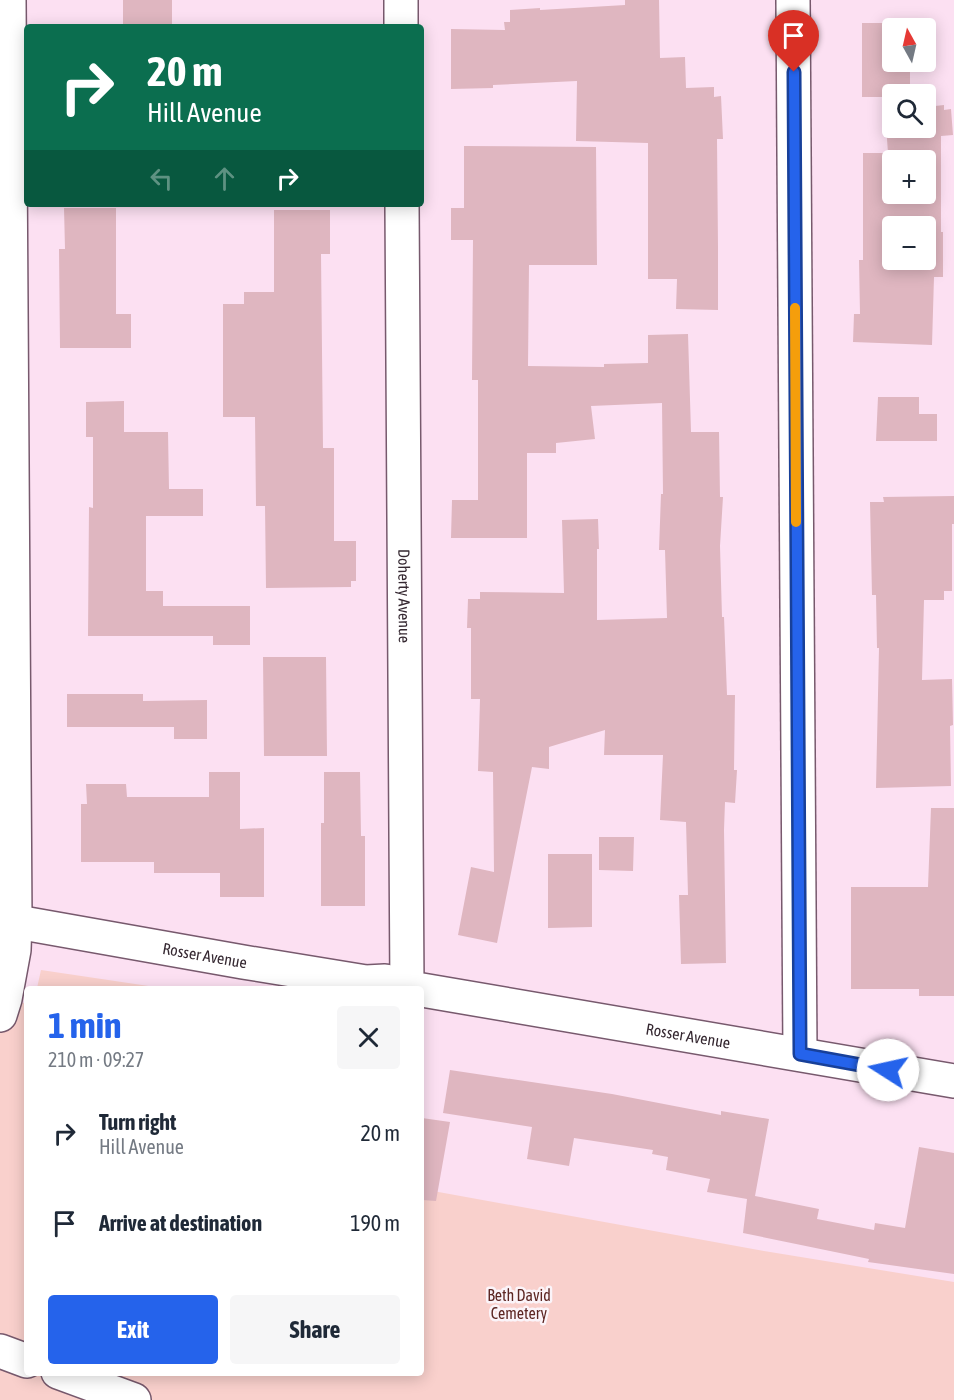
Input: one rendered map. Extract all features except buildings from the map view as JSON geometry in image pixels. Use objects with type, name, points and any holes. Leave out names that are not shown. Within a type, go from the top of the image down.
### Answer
[{"type":"street","points":[[0,1015],[15,950],[7,920],[9,0]]},
{"type":"street","points":[[401,0],[401,24]]},
{"type":"street","points":[[793,0],[800,1054]]},
{"type":"street","name":"Doherty Avenue","points":[[402,207],[409,986]]},
{"type":"street","name":"Rosser Avenue","points":[[7,920],[321,975],[366,982],[385,981],[402,986]]},
{"type":"street","name":"Rosser Avenue","points":[[424,990],[954,1081]]},
{"type":"street","points":[[0,1351],[24,1360]]},
{"type":"street","points":[[69,1376],[134,1400]]},
{"type":"green space","points":[[41,970],[149,986],[37,986]]},
{"type":"green space","name":"Beth David Cemetery","points":[[0,997],[24,1003],[24,1376],[424,1376],[424,1189],[764,1251],[954,1282],[954,1400],[0,1400]]},
{"type":"slow traffic","points":[[795,308],[796,522]]},
{"type":"route","points":[[794,72],[800,1054],[888,1070]]}]
